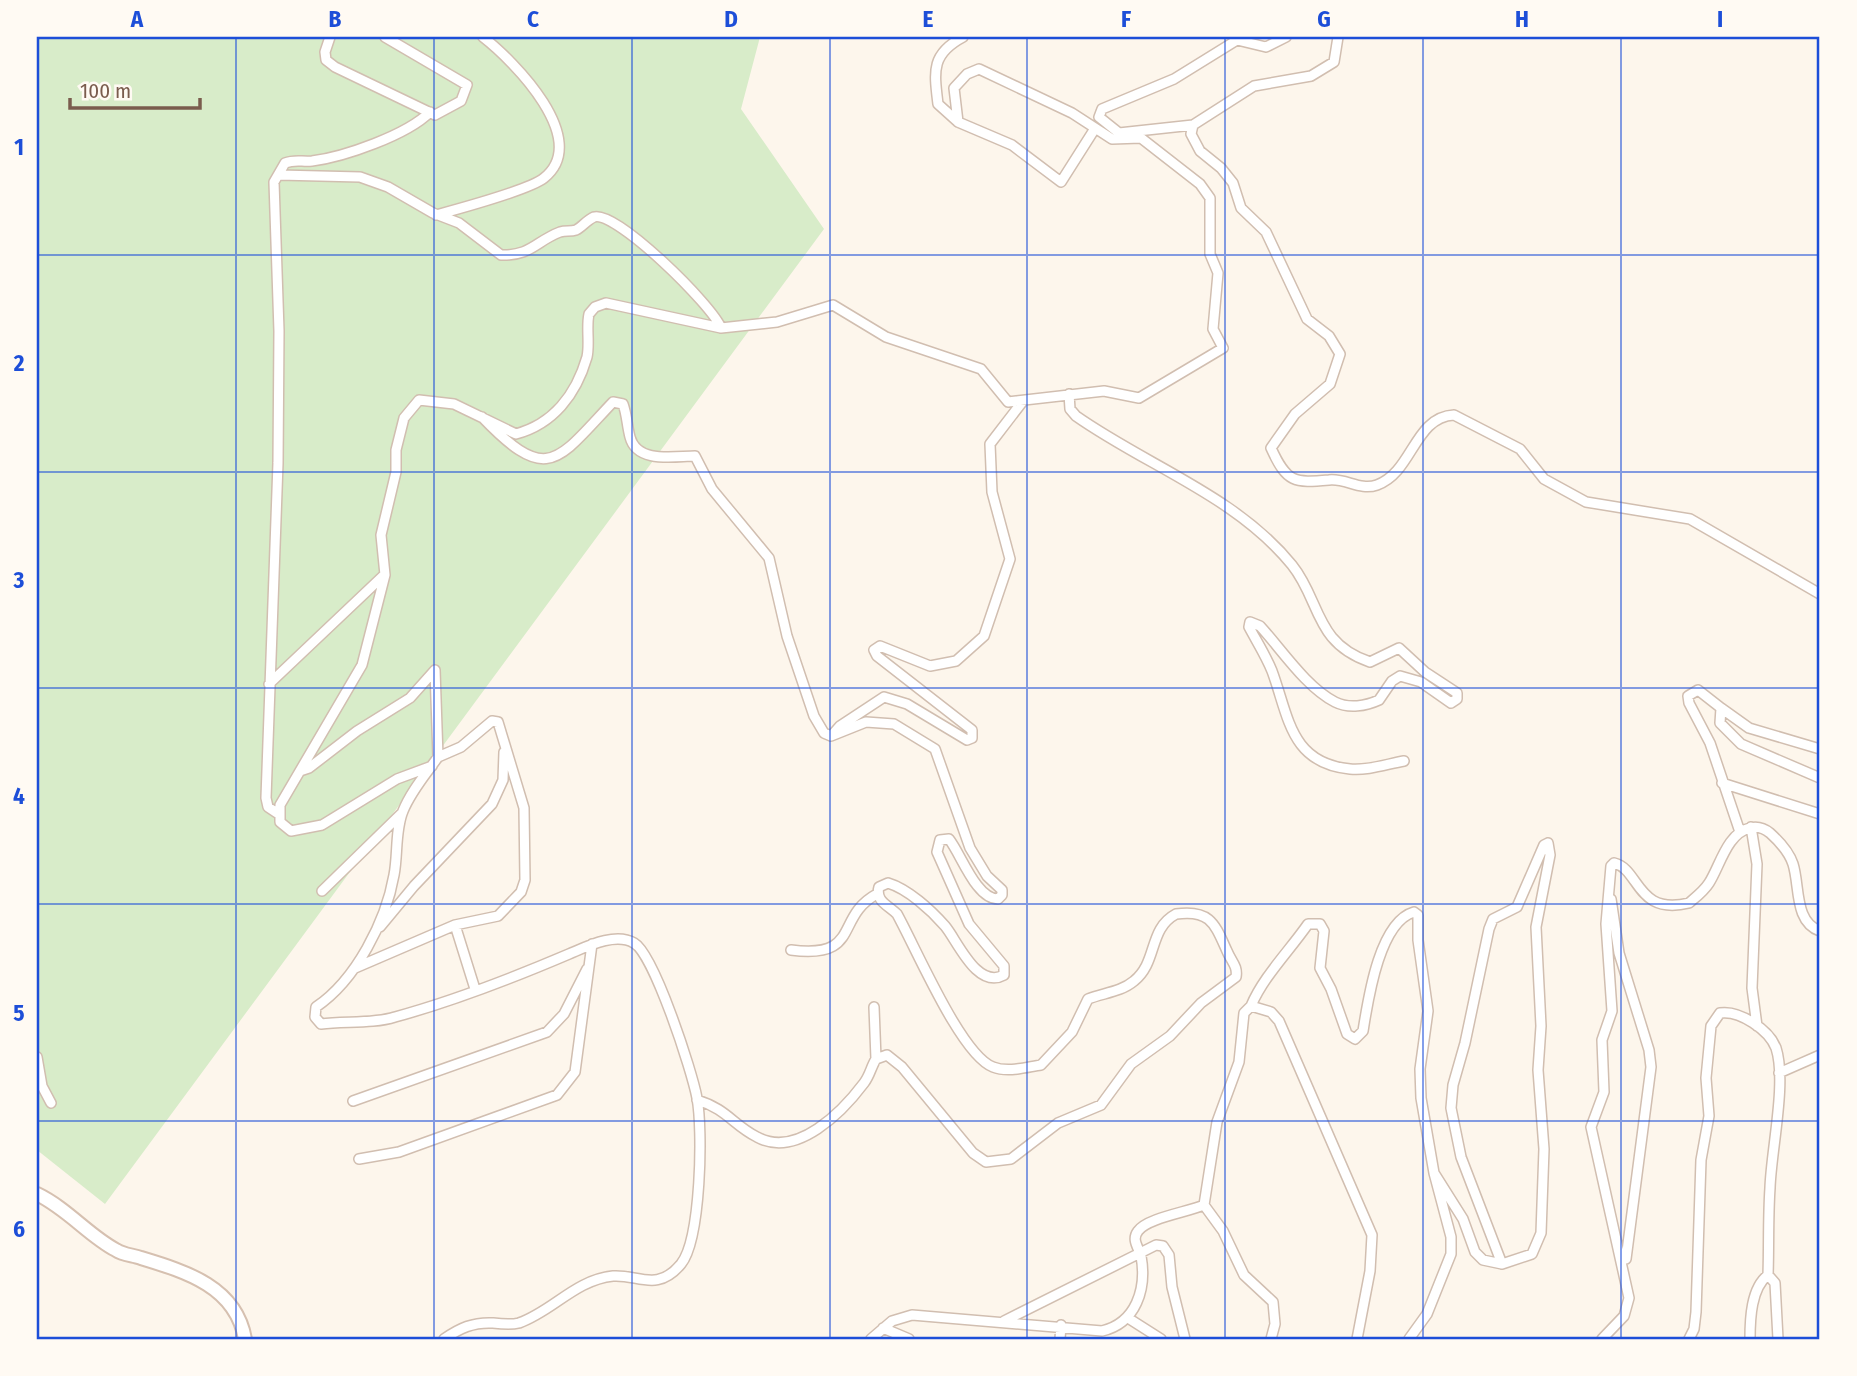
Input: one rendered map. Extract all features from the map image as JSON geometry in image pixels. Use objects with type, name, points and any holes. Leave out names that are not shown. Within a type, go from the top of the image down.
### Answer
[{"type":"main road","points":[[37,1194],[55,1203],[119,1253],[185,1272],[216,1289],[234,1307],[245,1339]]},
{"type":"street","points":[[330,37],[325,52],[326,60],[335,67],[435,115],[445,112],[461,100],[467,85],[385,37]]},
{"type":"street","points":[[436,215],[528,187],[543,179],[555,167],[558,133],[550,113],[537,92],[483,37]]},
{"type":"street","points":[[964,37],[945,47],[934,72],[938,104],[958,122],[1012,145],[1061,181],[1094,130]]},
{"type":"street","points":[[432,766],[397,779],[322,825],[291,831],[280,822],[278,813],[362,665],[384,575],[381,535],[396,472],[396,450],[411,405],[419,400],[454,404],[516,434],[537,428],[566,402],[587,356],[586,329],[589,314],[595,307],[617,304],[721,328],[777,322],[833,305],[886,337],[981,369],[1008,402],[1104,391],[1139,398],[1221,353],[1223,348],[1213,330],[1218,273],[1210,254],[1210,198],[1200,184],[1141,134],[1119,133],[1098,117],[1102,109],[1174,79],[1237,40],[1266,47],[1286,37]]},
{"type":"street","points":[[958,122],[954,88],[967,74],[979,69],[1072,113],[1094,130],[1112,139],[1193,125],[1254,86],[1290,81],[1324,69],[1334,62],[1338,37]]},
{"type":"street","points":[[278,813],[268,807],[266,798],[278,463],[279,331],[274,190],[285,163],[294,159],[310,161],[372,145],[430,112]]},
{"type":"street","points":[[1193,125],[1191,134],[1200,151],[1221,168],[1233,183],[1241,208],[1266,232],[1307,319],[1329,337],[1340,354],[1330,384],[1295,414],[1271,448],[1287,476],[1305,483],[1333,479],[1354,485],[1378,485],[1407,460],[1432,422],[1443,415],[1454,415],[1513,444],[1544,479],[1586,502],[1689,519],[1723,536],[1820,594]]},
{"type":"street","points":[[279,174],[360,177],[388,187],[436,215],[467,229],[502,255],[516,256],[531,251],[563,231],[579,229],[594,217],[602,218],[640,240],[709,307],[721,328]]},
{"type":"street","points":[[1069,394],[1070,409],[1076,416],[1228,507],[1265,538],[1293,566],[1321,624],[1336,642],[1370,662],[1399,648],[1425,672],[1457,693],[1457,699],[1451,703],[1421,682],[1400,676],[1392,681],[1379,700],[1367,705],[1336,703],[1314,686],[1260,626],[1250,622],[1249,627],[1271,670],[1287,724],[1307,754],[1330,765],[1353,770],[1404,761]]},
{"type":"street","points":[[482,417],[509,445],[531,459],[554,459],[573,446],[613,402],[618,401],[623,404],[627,414],[630,440],[638,449],[650,456],[695,456],[712,489],[769,558],[787,636],[814,716],[824,733],[831,736],[866,722],[894,724],[935,749],[970,848],[987,876],[1002,890],[1002,895],[998,899],[988,896],[965,869],[949,839],[940,839],[937,852],[969,924],[1004,966],[1004,975],[990,976],[974,967],[963,957],[953,935],[942,922],[900,886],[888,883],[879,887],[877,894],[863,903],[849,928],[831,949],[816,954],[791,950]]},
{"type":"street","points":[[831,736],[840,726],[884,697],[907,704],[967,740],[972,738],[972,730],[877,656],[874,650],[880,646],[930,666],[956,661],[984,636],[1010,559],[992,492],[990,444],[1023,401]]},
{"type":"street","points":[[269,684],[384,575]]},
{"type":"street","points":[[300,771],[309,768],[357,731],[410,698],[435,670],[438,757]]},
{"type":"street","points":[[1740,832],[1710,743],[1688,696],[1698,690],[1749,728],[1820,749]]},
{"type":"street","points":[[1721,708],[1720,723],[1741,744],[1820,778]]},
{"type":"street","points":[[322,891],[401,814],[411,794],[438,757],[461,747],[492,721],[498,722],[504,749],[503,780],[492,804],[414,886],[377,931],[355,968],[328,999],[316,1007],[315,1017],[321,1024],[392,1018],[527,972],[592,944],[628,940],[637,944],[647,956],[698,1100],[699,1173],[694,1234],[682,1263],[668,1275],[649,1281],[616,1276],[601,1279],[568,1292],[519,1322],[472,1324],[444,1339]]},
{"type":"street","points":[[355,968],[455,926],[498,916],[521,892],[525,880],[524,808],[504,749]]},
{"type":"street","points":[[1722,783],[1820,814]]},
{"type":"street","points":[[377,931],[394,878],[401,814]]},
{"type":"street","points":[[1751,827],[1757,864],[1752,988],[1757,1026]]},
{"type":"street","points":[[1627,1278],[1591,1127],[1604,1092],[1602,1040],[1612,1011],[1606,924],[1611,866],[1618,863],[1646,897],[1668,904],[1689,903],[1708,884],[1728,846],[1740,832],[1751,827],[1767,830],[1787,852],[1793,864],[1802,912],[1812,928],[1820,931]]},
{"type":"street","points":[[1434,1173],[1463,1219],[1475,1252],[1483,1260],[1502,1264],[1532,1254],[1542,1226],[1544,1149],[1538,1069],[1541,1026],[1536,928],[1550,855],[1548,843],[1544,845],[1517,907],[1493,919],[1489,929],[1465,1043],[1453,1085],[1451,1108],[1461,1157],[1502,1264]]},
{"type":"street","points":[[1602,1339],[1624,1315],[1629,1298],[1626,1254],[1651,1067],[1619,953],[1608,878]]},
{"type":"street","points":[[876,1059],[887,1055],[893,1057],[973,1153],[986,1162],[1011,1159],[1058,1123],[1101,1105],[1132,1065],[1170,1036],[1201,1003],[1230,982],[1237,972],[1214,922],[1206,917],[1176,914],[1160,925],[1142,974],[1132,983],[1088,999],[1072,1032],[1041,1065],[995,1068],[977,1058],[961,1035],[897,914],[880,900],[877,894]]},
{"type":"street","points":[[1271,1339],[1275,1324],[1273,1303],[1244,1275],[1223,1231],[1204,1205],[1217,1122],[1238,1062],[1244,1013],[1251,1006],[1268,975],[1299,940],[1308,924],[1314,922],[1324,931],[1320,968],[1331,989],[1347,1034],[1355,1040],[1363,1031],[1382,949],[1402,919],[1414,912],[1418,915],[1418,940],[1427,1011],[1420,1069],[1420,1098],[1434,1173],[1451,1237],[1451,1254],[1427,1314],[1409,1339]]},
{"type":"street","points":[[455,926],[475,989]]},
{"type":"street","points":[[359,1159],[399,1152],[549,1098],[565,1088],[575,1072],[592,944]]},
{"type":"street","points":[[353,1101],[547,1032],[564,1014],[590,963]]},
{"type":"street","points":[[1251,1006],[1270,1012],[1279,1021],[1372,1235],[1372,1253],[1357,1339]]},
{"type":"street","points":[[698,1100],[723,1111],[756,1137],[769,1142],[790,1141],[817,1131],[853,1096],[871,1073],[876,1059],[874,1007]]},
{"type":"street","points":[[1689,1339],[1694,1329],[1696,1312],[1701,1160],[1709,1116],[1706,1078],[1711,1026],[1720,1013],[1728,1012],[1757,1026],[1771,1037],[1779,1073],[1770,1188],[1769,1275],[1758,1289],[1750,1323],[1750,1339]]},
{"type":"street","points":[[1779,1073],[1820,1055]]},
{"type":"street","points":[[37,1057],[42,1086],[51,1103]]},
{"type":"street","points":[[871,1339],[892,1321],[912,1315],[1061,1325],[1102,1331],[1118,1327],[1128,1318],[1141,1290],[1141,1255],[1136,1246],[1138,1230],[1148,1223],[1204,1205]]},
{"type":"street","points":[[1003,1321],[1141,1255],[1156,1245],[1163,1246],[1169,1255],[1185,1339]]},
{"type":"street","points":[[1769,1275],[1775,1283],[1779,1339]]},
{"type":"street","points":[[1128,1318],[1161,1339]]},
{"type":"street","points":[[1060,1339],[1061,1325]]},
{"type":"street","points":[[1116,1339],[1118,1327]]},
{"type":"street","points":[[883,1328],[909,1339]]},
{"type":"green space","points":[[37,37],[760,37],[741,109],[824,229],[105,1204],[37,1150]]}]
